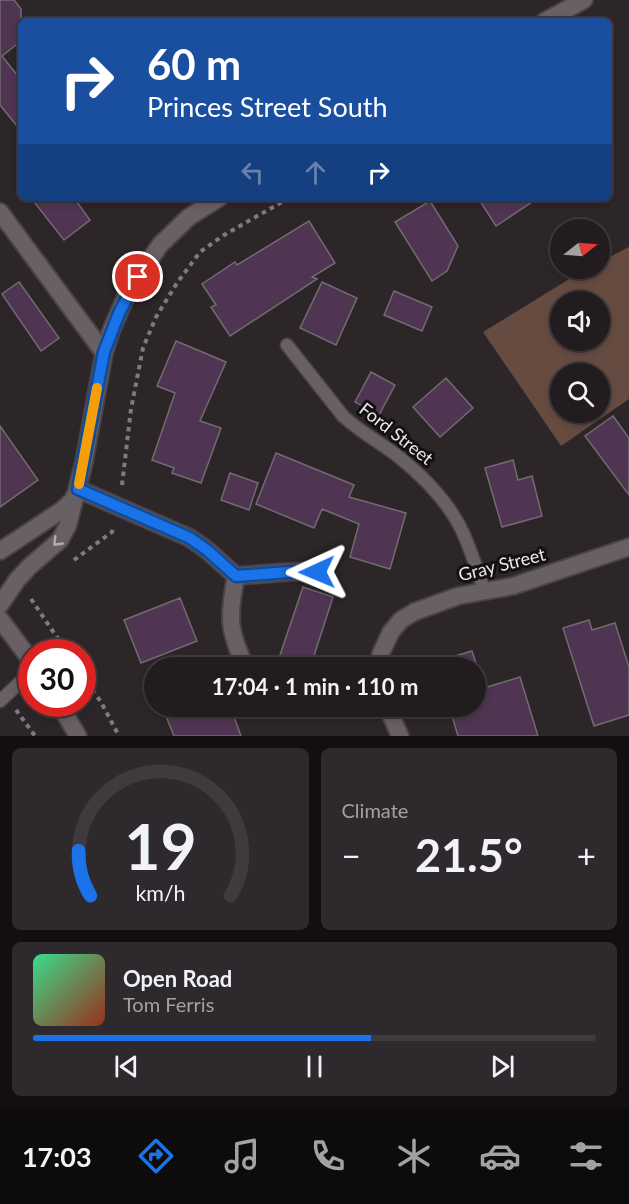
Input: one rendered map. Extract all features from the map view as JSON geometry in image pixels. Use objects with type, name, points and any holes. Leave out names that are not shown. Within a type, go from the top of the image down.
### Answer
[{"type":"street","points":[[551,18],[584,0]]},
{"type":"street","points":[[0,605],[23,573],[63,536],[72,516],[104,352],[127,294],[160,245],[189,217],[214,201]]},
{"type":"street","points":[[0,212],[104,352]]},
{"type":"street","points":[[0,551],[62,510],[73,500],[78,489]]},
{"type":"street","points":[[78,489],[190,538],[236,576],[317,572]]},
{"type":"street","name":"Gray Street","points":[[380,657],[396,626],[406,617],[422,609],[458,596],[513,586],[629,547]]},
{"type":"street","points":[[236,576],[230,622],[232,635],[241,657]]},
{"type":"street","points":[[0,619],[18,643]]},
{"type":"street","points":[[67,717],[78,736]]},
{"type":"street","points":[[392,717],[400,736]]},
{"type":"lane","name":"Ford Street","points":[[287,345],[343,416],[399,457],[440,497],[464,534],[485,592]]},
{"type":"lane","points":[[0,701],[18,684]]},
{"type":"path","points":[[143,348],[156,317],[200,252],[284,201]]},
{"type":"path","points":[[34,602],[59,639]]},
{"type":"path","points":[[96,695],[119,736]]},
{"type":"shaded area","points":[[629,247],[629,399],[610,412],[610,363],[550,363],[550,423],[594,423],[561,446],[483,332],[569,279],[610,279],[610,257]]},
{"type":"building","points":[[0,0],[14,0],[21,9],[21,18],[18,18],[18,43],[2,56],[18,76],[18,127],[0,105]]},
{"type":"building","points":[[33,201],[76,201],[90,220],[64,240]]},
{"type":"building","points":[[430,201],[458,246],[447,271],[432,281],[395,222]]},
{"type":"building","points":[[480,201],[534,201],[496,226]]},
{"type":"building","points":[[309,221],[335,263],[312,277],[317,279],[230,336],[211,307],[216,305],[202,284],[235,262],[237,265]]},
{"type":"building","points":[[19,282],[59,338],[41,351],[2,294]]},
{"type":"building","points":[[322,282],[357,298],[336,345],[300,328]]},
{"type":"building","points":[[394,291],[432,307],[422,331],[384,315]]},
{"type":"building","points":[[176,341],[226,362],[200,421],[221,428],[201,483],[172,473],[174,468],[152,460],[175,393],[157,386]]},
{"type":"building","points":[[371,372],[395,385],[379,415],[355,402]]},
{"type":"building","points":[[446,378],[473,408],[440,437],[413,407]]},
{"type":"building","points":[[613,416],[629,438],[629,495],[585,436],[603,423],[610,423],[610,418]]},
{"type":"building","points":[[0,426],[38,480],[0,507]]},
{"type":"building","points":[[276,453],[354,485],[349,497],[406,513],[390,569],[350,557],[359,524],[322,509],[314,528],[256,504]]},
{"type":"building","points":[[513,460],[518,480],[532,476],[542,516],[502,527],[485,468]]},
{"type":"building","points":[[230,473],[258,483],[249,510],[221,500]]},
{"type":"building","points":[[303,587],[333,597],[314,657],[279,657]]},
{"type":"building","points":[[180,598],[197,641],[156,657],[144,657],[144,662],[141,663],[124,620]]},
{"type":"building","points":[[589,620],[592,630],[615,623],[629,667],[629,715],[594,726],[563,628]]},
{"type":"building","points":[[472,651],[474,657],[452,657]]},
{"type":"building","points":[[520,677],[538,736],[458,736],[452,717],[486,717],[486,687]]},
{"type":"building","points":[[166,717],[234,717],[241,736],[174,736]]},
{"type":"slow traffic","points":[[79,484],[97,388]]},
{"type":"route","points":[[138,277],[127,294],[104,352],[78,489],[182,533],[199,543],[236,576],[317,572]]}]
